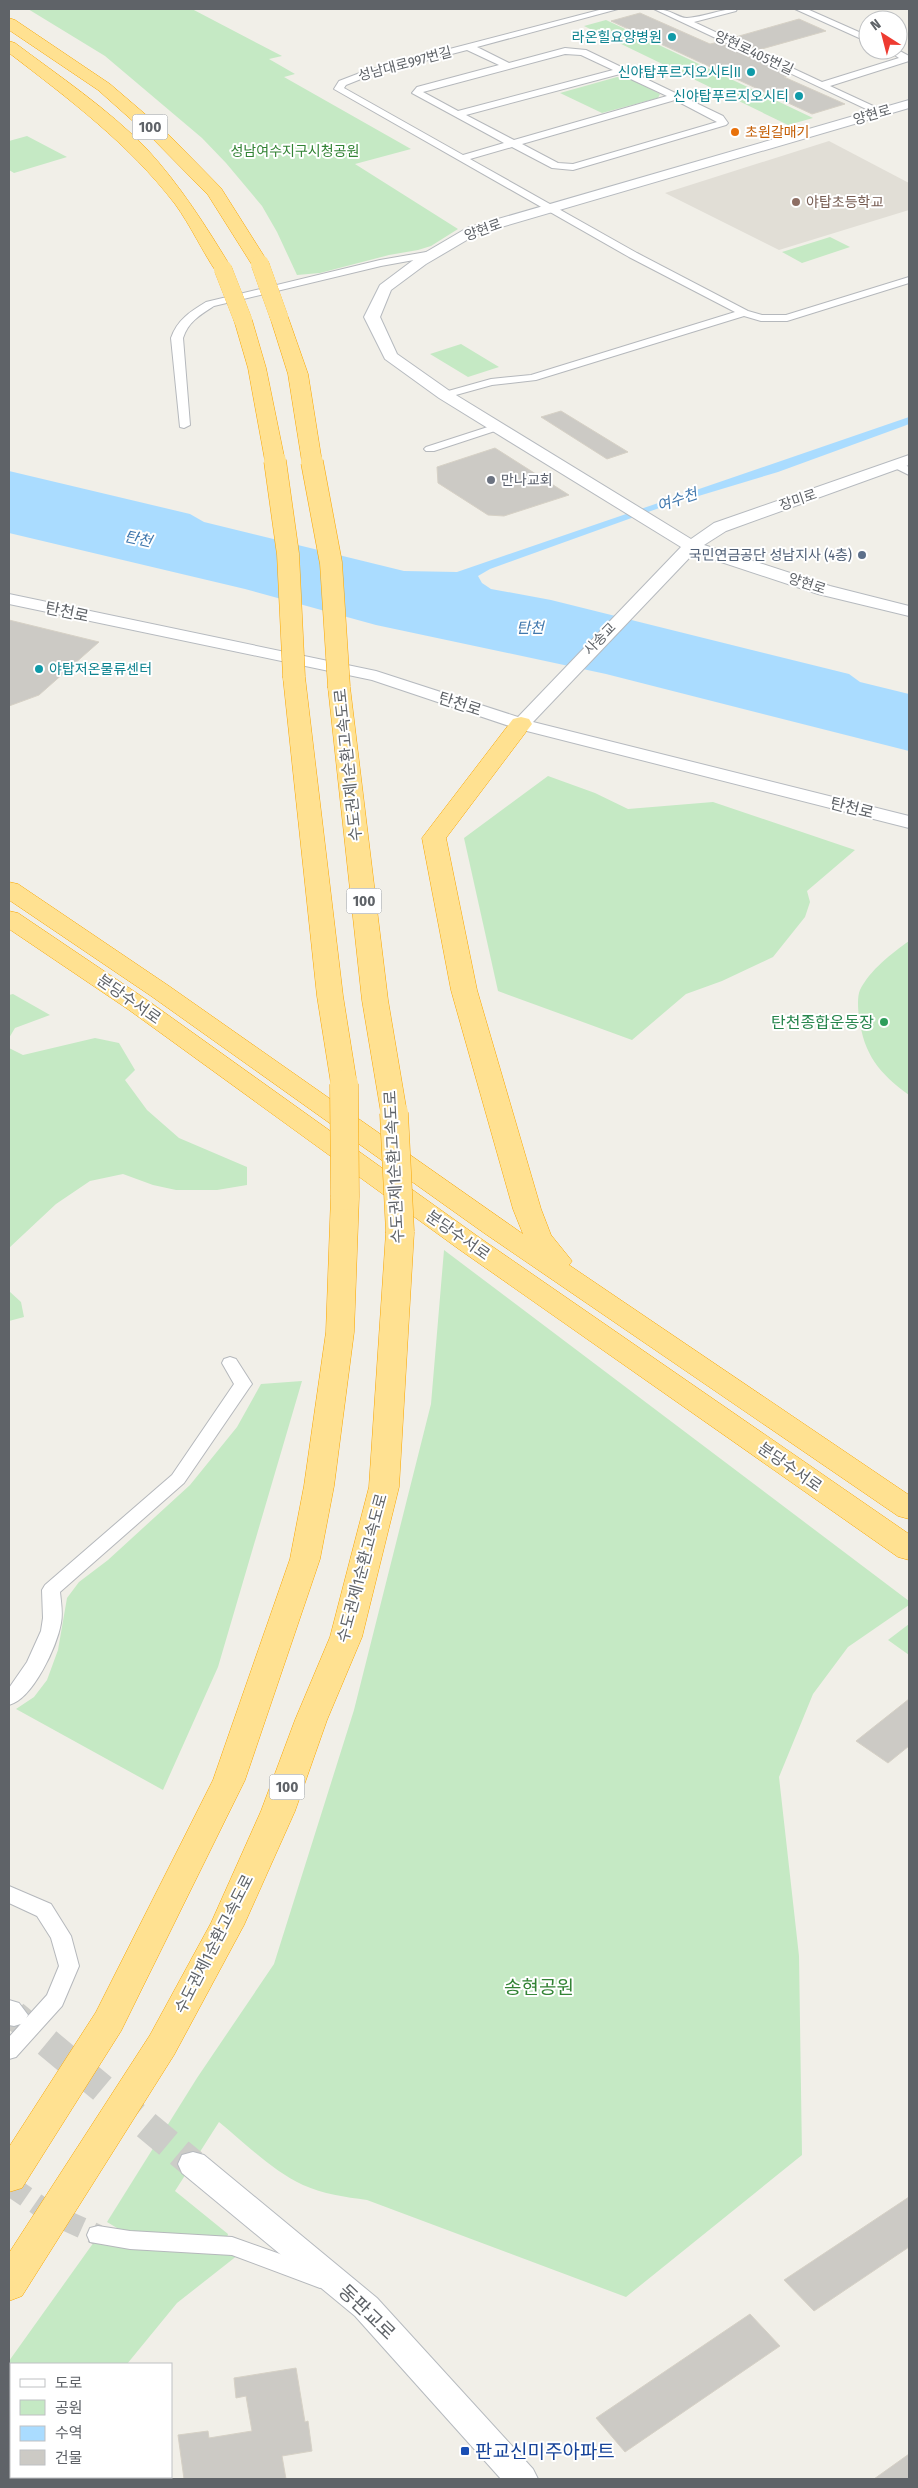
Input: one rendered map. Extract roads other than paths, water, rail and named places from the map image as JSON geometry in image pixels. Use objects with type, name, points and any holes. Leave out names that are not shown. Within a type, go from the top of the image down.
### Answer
[{"type":"highway","name":"수도권제1순환고속도로","points":[[9,23],[33,37],[104,87],[160,136],[215,192],[260,264],[298,374],[331,563],[340,688],[375,1000],[394,1113],[400,1232],[384,1487],[346,1637],[278,1811],[226,1925],[162,2045],[9,2285]]},
{"type":"highway","name":"100","points":[[9,46],[82,101],[139,151],[183,202],[223,269],[243,320],[257,368],[276,461],[288,554],[294,677],[330,996],[344,1084],[345,1196],[340,1332],[319,1486],[304,1559],[229,1780],[109,2021],[9,2178]]},
{"type":"highway","points":[[529,714],[434,838],[464,990],[527,1210],[538,1238],[581,1286]]},
{"type":"highway","name":"분당수서로","points":[[9,889],[160,991],[581,1286],[909,1509]]},
{"type":"highway","name":"분당수서로","points":[[9,918],[138,1005],[470,1244],[909,1549]]},
{"type":"highway","points":[[803,1436],[909,1496]]},
{"type":"main road","name":"양현로","points":[[909,104],[472,231],[432,254],[385,288],[372,317],[390,356],[445,395],[691,546],[824,590],[909,611]]},
{"type":"main road","name":"장미로","points":[[664,573],[691,546],[720,527],[905,466]]},
{"type":"main road","name":"사송교","points":[[529,714],[664,573]]},
{"type":"main road","name":"탄천로","points":[[9,598],[376,676],[529,714],[909,822]]},
{"type":"main road","name":"동판교로","points":[[193,2164],[366,2307],[522,2479]]},
{"type":"street","name":"성남대로997번길","points":[[612,9],[356,77],[342,82],[338,89],[674,277],[744,314]]},
{"type":"street","name":"양현로405번길","points":[[659,9],[881,112]]},
{"type":"street","name":"양현로405번길","points":[[686,21],[733,9]]},
{"type":"street","points":[[800,9],[858,35]]},
{"type":"street","points":[[469,47],[508,66]]},
{"type":"street","name":"성남대로997번길","points":[[565,51],[583,52],[678,96],[720,118],[723,123],[573,167],[556,166],[417,94],[420,89],[508,66],[565,51]]},
{"type":"street","points":[[822,85],[903,60]]},
{"type":"street","points":[[458,114],[623,70]]},
{"type":"street","points":[[462,158],[678,96]]},
{"type":"street","points":[[184,425],[177,338],[180,329],[193,314],[210,304],[380,263],[432,254]]},
{"type":"street","points":[[445,395],[490,382],[532,378],[744,314],[761,318],[787,318],[909,280]]},
{"type":"street","points":[[430,449],[496,427]]},
{"type":"street","points":[[9,1698],[15,1694],[40,1656],[52,1622],[51,1590],[178,1479],[243,1384],[230,1363]]},
{"type":"street","points":[[9,1894],[44,1910],[61,1936],[69,1966],[55,2000],[13,2047]]},
{"type":"street","points":[[98,2235],[130,2240],[240,2248],[315,2275],[342,2290],[366,2307]]},
{"type":"water","name":"탄천","points":[[909,417],[909,424],[904,426],[778,472],[662,507],[490,569],[478,576],[482,583],[491,589],[551,600],[849,674],[860,682],[909,694],[909,751],[606,674],[376,625],[245,589],[9,533],[9,471],[190,514],[204,522],[404,571],[457,572]]},
{"type":"tunnel","points":[[14,2015],[193,2164]]},
{"type":"tunnel","points":[[9,2185],[51,2214],[98,2235]]},
{"type":"place","name":"라온힐요양병원","points":[[672,37]]},
{"type":"place","name":"신야탑푸르지오시티II","points":[[751,72]]},
{"type":"place","name":"신야탑푸르지오시티","points":[[799,96]]},
{"type":"place","name":"초원갈매기","points":[[735,132]]},
{"type":"place","name":"야탑초등학교","points":[[796,202]]},
{"type":"place","name":"만나교회","points":[[491,480]]},
{"type":"place","name":"국민연금공단 성남지사 (4층)","points":[[862,555]]},
{"type":"place","name":"야탑저온물류센터","points":[[39,669]]},
{"type":"place","name":"탄천종합운동장","points":[[884,1022]]},
{"type":"place","name":"판교신미주아파트","points":[[465,2451]]},
{"type":"park label","name":"성남여수지구시청공원","points":[[295,151]]},
{"type":"park label","name":"송현공원","points":[[539,1987]]},
{"type":"water label","name":"여수천","points":[[677,500]]}]
